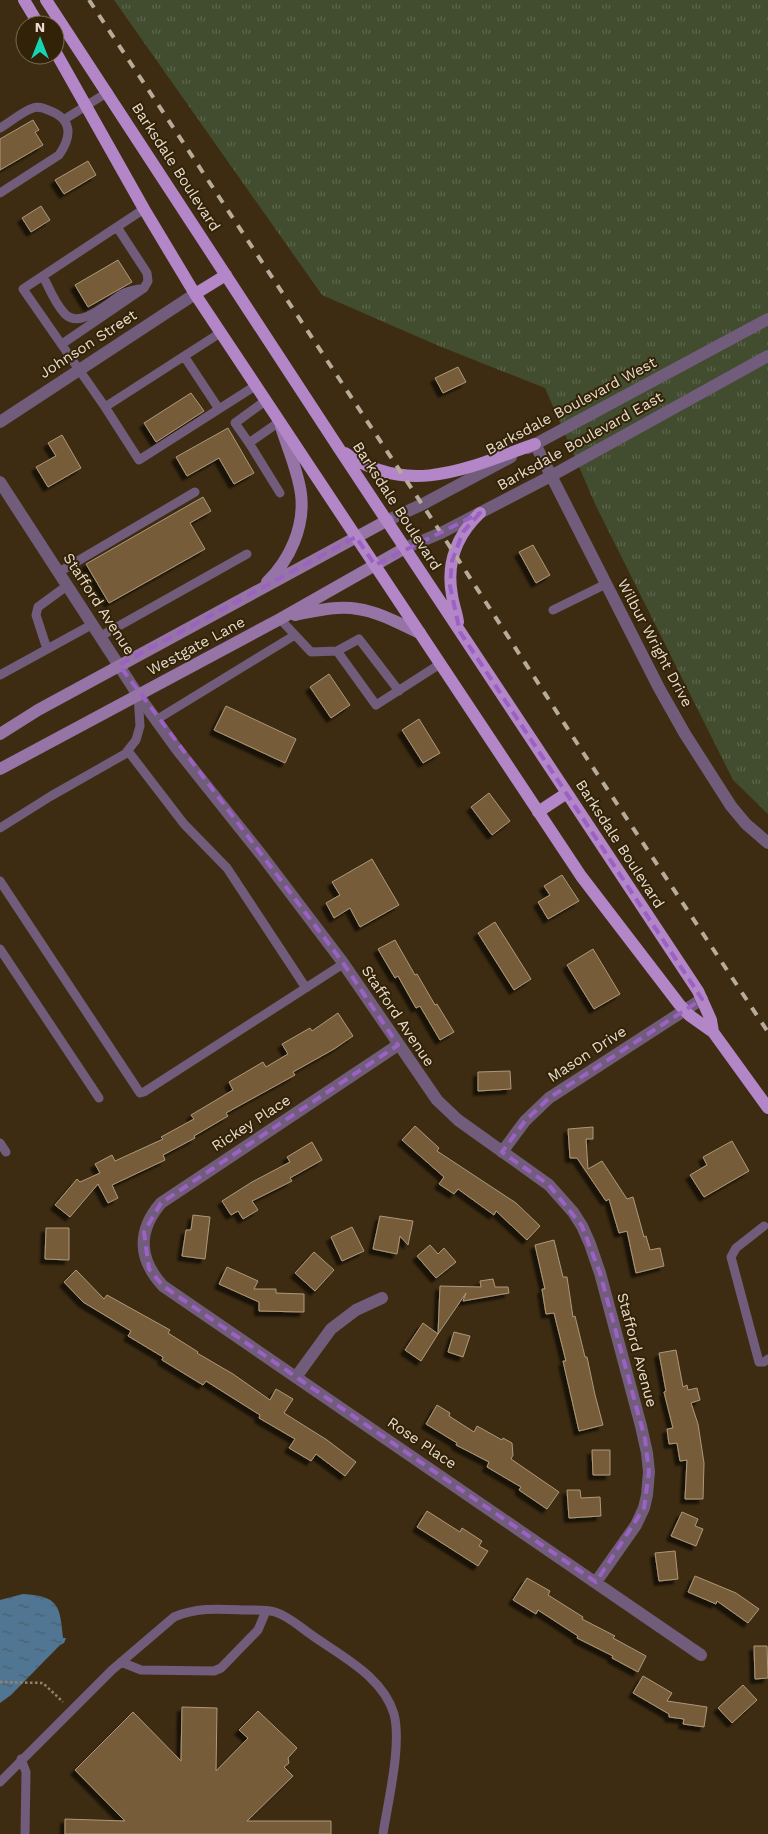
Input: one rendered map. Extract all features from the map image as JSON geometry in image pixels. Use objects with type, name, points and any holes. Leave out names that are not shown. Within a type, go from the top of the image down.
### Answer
[{"type":"main road","points":[[24,0],[33,15]]},
{"type":"main road","name":"Barksdale Boulevard","points":[[46,0],[702,999],[713,1032]]},
{"type":"main road","name":"Barksdale Boulevard","points":[[63,65],[144,209],[195,294],[538,812],[604,908],[685,1010],[699,1023],[713,1032],[768,1108]]},
{"type":"main road","points":[[195,294],[226,275]]},
{"type":"main road","points":[[256,592],[274,576],[283,563],[293,544],[301,516],[301,494],[298,478],[279,422]]},
{"type":"main road","points":[[340,450],[357,461],[380,471],[402,476],[421,476],[438,475],[460,469],[536,444]]},
{"type":"main road","points":[[460,632],[451,594],[450,570],[454,553],[463,532],[480,513]]},
{"type":"main road","name":"Westgate Lane","points":[[0,734],[38,710],[388,520]]},
{"type":"main road","name":"Westgate Lane","points":[[0,769],[283,618],[405,548]]},
{"type":"main road","points":[[283,618],[337,608],[358,609],[394,620],[420,633]]},
{"type":"main road","points":[[0,724],[38,710]]},
{"type":"main road","points":[[538,812],[567,793]]},
{"type":"street","name":"Johnson Street","points":[[0,422],[195,294]]},
{"type":"street","name":"Barksdale Boulevard West","points":[[388,520],[421,505],[536,444],[768,318]]},
{"type":"street","name":"Barksdale Boulevard East","points":[[405,548],[441,533],[551,476],[768,356]]},
{"type":"street","name":"Wilbur Wright Drive","points":[[536,444],[684,734],[731,806],[746,824],[768,843]]},
{"type":"street","name":"Stafford Avenue","points":[[0,482],[156,720],[290,891],[426,1085],[446,1110],[549,1185],[573,1212],[582,1226],[600,1273],[645,1439],[649,1472],[644,1508],[624,1543],[596,1582]]},
{"type":"street","name":"Mason Drive","points":[[502,1152],[525,1120],[549,1098],[702,999]]},
{"type":"street","name":"Rickey Place","points":[[144,1244],[144,1232],[153,1211],[160,1202],[398,1045]]},
{"type":"street","name":"Rose Place","points":[[144,1244],[149,1269],[163,1286],[701,1655]]},
{"type":"street","points":[[296,1377],[331,1329],[356,1310],[382,1298]]},
{"type":"lane","points":[[65,119],[108,92]]},
{"type":"lane","points":[[0,128],[33,107],[42,107],[56,112],[65,119],[68,130],[65,146],[58,155],[0,193]]},
{"type":"lane","points":[[144,209],[23,289],[140,460],[255,386]]},
{"type":"lane","points":[[62,344],[144,288],[148,281],[147,273],[117,227]]},
{"type":"lane","points":[[43,276],[64,313],[70,318],[78,319],[86,317],[126,292],[144,288]]},
{"type":"lane","points":[[105,407],[220,333]]},
{"type":"lane","points":[[184,356],[219,409]]},
{"type":"lane","points":[[265,401],[235,423],[280,493]]},
{"type":"lane","points":[[249,444],[279,422]]},
{"type":"lane","points":[[59,572],[195,492]]},
{"type":"lane","points":[[101,636],[247,554]]},
{"type":"lane","points":[[553,610],[606,584]]},
{"type":"lane","points":[[47,649],[36,615],[38,607],[68,585]]},
{"type":"lane","points":[[283,618],[295,635],[311,652],[337,651],[359,640],[399,690]]},
{"type":"lane","points":[[0,675],[94,624]]},
{"type":"lane","points":[[156,720],[295,635]]},
{"type":"lane","points":[[337,651],[376,705],[440,664]]},
{"type":"lane","points":[[0,828],[128,751],[136,740],[140,726],[138,694]]},
{"type":"lane","points":[[128,751],[184,824],[227,868],[306,988]]},
{"type":"lane","points":[[0,881],[138,1092],[144,1092],[343,964]]},
{"type":"lane","points":[[0,949],[99,1098]]},
{"type":"lane","points":[[0,1143],[6,1152]]},
{"type":"lane","points":[[764,1226],[736,1248],[731,1257],[759,1362],[764,1362],[768,1359]]},
{"type":"lane","points":[[0,1782],[121,1662],[174,1617],[204,1608],[266,1610],[286,1617],[364,1672],[384,1692],[390,1703],[394,1715],[397,1745],[383,1834]]},
{"type":"lane","points":[[121,1662],[141,1670],[214,1671],[222,1668],[258,1630],[266,1610]]},
{"type":"lane","points":[[21,1760],[26,1772],[24,1834]]},
{"type":"path","points":[[0,1682],[43,1683],[71,1710]]},
{"type":"highlighted area","points":[[480,513],[463,532],[452,561],[450,586],[460,632],[702,999],[549,1098],[525,1121],[502,1152],[549,1185],[582,1226],[600,1273],[645,1439],[649,1472],[644,1508],[596,1582],[163,1286],[149,1269],[144,1232],[161,1203],[398,1045],[341,960],[119,665],[356,537],[375,565]]},
{"type":"green space","points":[[114,0],[768,0],[768,814],[733,780],[596,506],[545,388],[439,346],[322,295]]},
{"type":"water","points":[[23,1594],[35,1595],[51,1600],[59,1611],[63,1638],[66,1638],[64,1643],[11,1695],[0,1703],[0,1600]]},
{"type":"building","points":[[33,120],[39,130],[35,132],[43,145],[0,170],[0,139]]},
{"type":"building","points":[[88,161],[96,175],[64,194],[55,180]]},
{"type":"building","points":[[41,206],[50,220],[31,232],[22,218]]},
{"type":"building","points":[[118,260],[132,282],[88,307],[75,285]]},
{"type":"building","points":[[458,367],[466,382],[443,393],[435,378]]},
{"type":"building","points":[[191,393],[204,411],[156,442],[144,423]]},
{"type":"building","points":[[228,428],[254,473],[234,484],[219,458],[187,476],[176,457]]},
{"type":"building","points":[[62,435],[81,468],[48,487],[36,467],[56,456],[48,443]]},
{"type":"building","points":[[203,497],[211,511],[190,523],[205,549],[109,603],[86,564]]},
{"type":"building","points":[[533,545],[550,575],[536,583],[519,552]]},
{"type":"building","points":[[329,674],[350,705],[331,718],[310,687]]},
{"type":"building","points":[[226,706],[296,739],[285,763],[214,730]]},
{"type":"building","points":[[419,719],[440,753],[423,763],[402,730]]},
{"type":"building","points":[[489,793],[510,821],[492,835],[471,807]]},
{"type":"building","points":[[372,859],[399,905],[360,927],[350,908],[334,918],[326,903],[340,895],[332,882]]},
{"type":"building","points":[[562,875],[579,901],[548,919],[538,902],[550,895],[544,886]]},
{"type":"building","points":[[495,922],[531,979],[514,990],[478,933]]},
{"type":"building","points":[[395,940],[415,975],[417,974],[454,1032],[440,1040],[420,1006],[416,1008],[398,976],[395,978],[378,949]]},
{"type":"building","points":[[593,949],[620,994],[594,1009],[567,965]]},
{"type":"building","points":[[338,1013],[353,1036],[293,1072],[295,1075],[226,1113],[228,1116],[194,1136],[195,1138],[163,1155],[165,1160],[112,1185],[118,1198],[108,1203],[98,1184],[70,1217],[55,1205],[77,1179],[80,1182],[100,1173],[95,1164],[112,1155],[115,1161],[163,1139],[161,1137],[194,1119],[191,1115],[233,1090],[229,1082],[263,1062],[266,1067],[288,1054],[282,1044],[310,1028],[312,1031]]},
{"type":"building","points":[[510,1071],[511,1089],[478,1091],[478,1072]]},
{"type":"building","points":[[415,1126],[439,1148],[437,1151],[516,1203],[540,1226],[527,1240],[496,1211],[494,1215],[458,1189],[454,1194],[439,1184],[444,1177],[402,1140]]},
{"type":"building","points":[[593,1127],[593,1139],[586,1139],[588,1169],[602,1161],[627,1199],[633,1197],[644,1237],[646,1236],[650,1250],[660,1248],[664,1266],[636,1273],[627,1231],[619,1233],[609,1199],[606,1201],[577,1158],[570,1158],[568,1129]]},
{"type":"building","points":[[732,1141],[749,1171],[704,1197],[690,1175],[707,1165],[703,1157]]},
{"type":"building","points":[[312,1142],[322,1160],[290,1178],[292,1181],[252,1201],[258,1210],[243,1219],[238,1211],[231,1215],[222,1201],[252,1182],[290,1162],[287,1157]]},
{"type":"building","points":[[193,1215],[210,1217],[205,1259],[182,1256],[186,1230],[191,1230]]},
{"type":"building","points":[[380,1216],[413,1221],[408,1245],[400,1236],[397,1254],[373,1249]]},
{"type":"building","points":[[352,1227],[364,1251],[342,1261],[331,1237]]},
{"type":"building","points":[[46,1228],[69,1228],[69,1260],[45,1259]]},
{"type":"building","points":[[554,1240],[563,1277],[567,1277],[573,1317],[575,1316],[585,1357],[587,1357],[603,1425],[579,1431],[563,1361],[566,1361],[554,1313],[546,1314],[542,1289],[545,1289],[535,1245]]},
{"type":"building","points":[[430,1245],[438,1254],[444,1248],[456,1262],[436,1278],[417,1256]]},
{"type":"building","points":[[314,1252],[334,1270],[315,1291],[295,1273]]},
{"type":"building","points":[[227,1267],[258,1281],[254,1289],[276,1289],[276,1293],[304,1294],[304,1312],[259,1311],[259,1302],[219,1284]]},
{"type":"building","points":[[76,1270],[104,1299],[107,1295],[170,1330],[168,1333],[270,1400],[276,1389],[293,1399],[284,1413],[327,1440],[356,1462],[345,1476],[316,1454],[311,1461],[289,1448],[295,1439],[259,1418],[260,1415],[206,1381],[203,1385],[162,1360],[163,1357],[128,1336],[131,1331],[83,1302],[64,1282]]},
{"type":"building","points":[[493,1279],[495,1287],[508,1287],[509,1293],[463,1301],[466,1293],[438,1334],[440,1286],[481,1287],[480,1281]]},
{"type":"building","points":[[423,1323],[438,1334],[421,1361],[405,1350]]},
{"type":"building","points":[[454,1332],[470,1336],[463,1357],[448,1352]]},
{"type":"building","points":[[676,1350],[683,1387],[687,1385],[688,1390],[697,1388],[700,1400],[691,1403],[698,1424],[704,1463],[703,1499],[685,1499],[687,1460],[680,1461],[677,1443],[669,1444],[667,1429],[673,1428],[664,1392],[666,1391],[659,1353]]},
{"type":"building","points":[[437,1405],[450,1413],[449,1416],[474,1432],[477,1426],[502,1440],[503,1438],[512,1443],[513,1455],[511,1459],[559,1492],[547,1509],[519,1490],[521,1487],[487,1467],[489,1462],[456,1445],[457,1443],[426,1424]]},
{"type":"building","points":[[592,1450],[610,1450],[610,1475],[593,1475]]},
{"type":"building","points":[[567,1490],[580,1490],[581,1498],[600,1497],[601,1516],[569,1518]]},
{"type":"building","points":[[427,1511],[460,1532],[462,1528],[482,1541],[479,1546],[488,1551],[478,1566],[417,1527]]},
{"type":"building","points":[[682,1512],[698,1519],[695,1526],[703,1529],[696,1546],[671,1536]]},
{"type":"building","points":[[675,1551],[678,1579],[659,1581],[655,1553]]},
{"type":"building","points":[[695,1576],[736,1593],[759,1609],[748,1623],[717,1601],[716,1604],[688,1592]]},
{"type":"building","points":[[527,1578],[550,1591],[548,1595],[583,1617],[582,1619],[615,1636],[613,1638],[646,1656],[638,1672],[612,1658],[613,1656],[577,1638],[578,1636],[538,1610],[536,1614],[513,1600]]},
{"type":"building","points":[[754,1646],[767,1646],[768,1678],[755,1679]]},
{"type":"building","points":[[643,1676],[672,1693],[667,1701],[707,1707],[704,1727],[683,1724],[684,1719],[669,1717],[669,1714],[633,1693]]},
{"type":"building","points":[[743,1685],[757,1700],[732,1723],[718,1708]]},
{"type":"building","points":[[182,1707],[217,1708],[216,1771],[248,1738],[239,1730],[258,1711],[297,1748],[288,1758],[289,1763],[284,1767],[293,1776],[247,1821],[331,1821],[331,1834],[65,1834],[65,1819],[125,1821],[75,1770],[133,1712],[181,1761]]},
{"type":"railway","points":[[89,0],[768,1032]]}]
